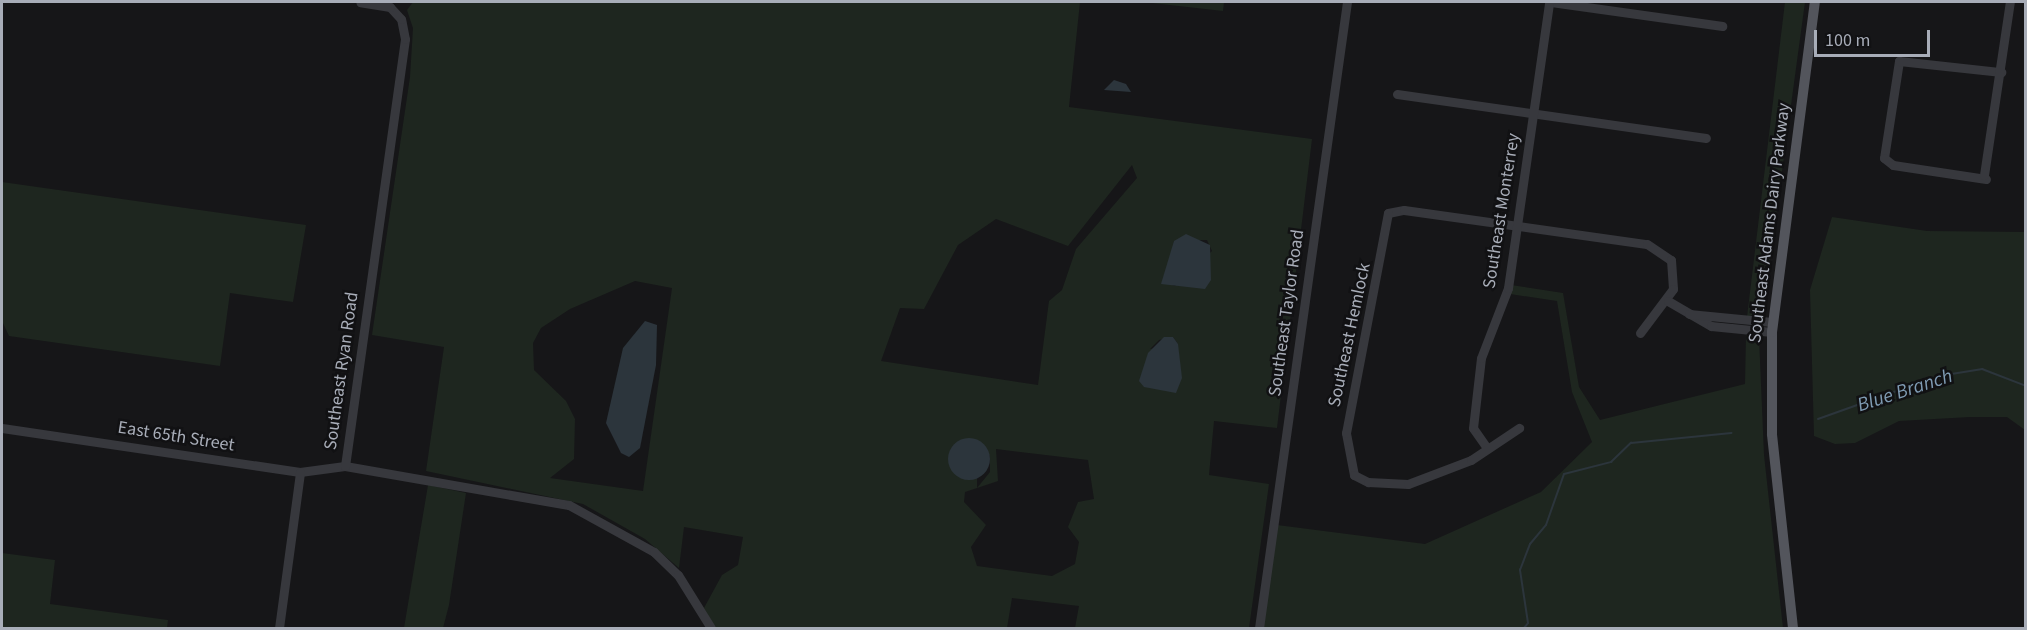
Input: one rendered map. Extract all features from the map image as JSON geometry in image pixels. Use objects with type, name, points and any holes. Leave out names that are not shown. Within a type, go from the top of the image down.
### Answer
[{"type":"main road","name":"Southeast Adams Dairy Parkway","points":[[1793,628],[1773,434],[1772,327],[1815,2]]},
{"type":"street","name":"Southeast Ryan Road","points":[[360,2],[390,7],[401,20],[405,39],[345,466],[594,514],[631,535],[678,574],[711,628]]},
{"type":"street","name":"Southeast Taylor Road","points":[[1259,628],[1347,2]]},
{"type":"street","points":[[1550,2],[1722,26]]},
{"type":"street","name":"Southeast Monterrey","points":[[1487,448],[1473,428],[1481,358],[1504,305],[1550,2]]},
{"type":"street","points":[[2001,72],[1897,57],[1883,162],[1985,177],[2001,72],[2010,2]]},
{"type":"street","points":[[1397,94],[1706,138]]},
{"type":"street","name":"Southeast Hemlock","points":[[1354,475],[1346,434],[1385,209],[1516,228]]},
{"type":"street","points":[[1516,228],[1647,244],[1674,257],[1674,274],[1668,301],[1640,333]]},
{"type":"street","points":[[1668,301],[1689,314],[1772,327]]},
{"type":"street","name":"East 65th Street","points":[[2,428],[300,472],[345,466]]},
{"type":"street","points":[[1346,482],[1354,475],[1368,482],[1408,484],[1472,460],[1519,428]]},
{"type":"street","points":[[279,628],[300,472]]},
{"type":"shaded area","points":[[413,2],[1080,2],[1069,107],[1312,139],[1277,428],[1214,421],[1209,475],[1269,484],[1249,628],[1075,628],[1079,606],[1012,598],[1007,628],[715,628],[704,608],[722,575],[738,565],[743,537],[684,527],[679,568],[645,539],[583,504],[426,471],[444,347],[372,335],[410,77],[413,28],[407,10]],"holes":[[[1132,165],[1137,178],[1076,249],[1062,290],[1049,301],[1038,385],[881,361],[900,308],[924,309],[958,245],[996,219],[1068,246]],[[1207,240],[1212,251],[1175,286],[1167,283],[1174,241]],[[635,281],[672,288],[643,491],[550,478],[574,459],[575,419],[566,401],[534,370],[533,343],[541,328],[570,309]],[[1173,337],[1178,344],[1150,349],[1159,340]],[[963,439],[980,444],[990,456],[990,472],[977,488],[977,478],[967,477]],[[996,449],[1088,460],[1094,499],[1078,502],[1068,527],[1079,542],[1075,564],[1052,576],[977,566],[971,547],[986,525],[964,502],[965,492],[998,481]]]},
{"type":"shaded area","points":[[1143,2],[1224,2],[1223,11]]},
{"type":"shaded area","points":[[1785,2],[1805,2],[1763,311],[1747,317]]},
{"type":"shaded area","points":[[1114,80],[1126,84],[1131,92],[1104,90]]},
{"type":"shaded area","points":[[2,182],[306,225],[293,302],[230,293],[220,366],[9,336],[2,321]]},
{"type":"shaded area","points":[[1832,217],[1927,231],[2025,232],[2025,430],[2007,417],[1970,417],[1899,421],[1855,443],[1835,444],[1814,436],[1810,290]]},
{"type":"shaded area","points":[[1186,234],[1210,245],[1211,280],[1205,289],[1161,284],[1174,241]]},
{"type":"shaded area","points":[[1511,285],[1563,293],[1579,387],[1600,420],[1745,384],[1746,335],[1759,337],[1764,455],[1783,628],[1263,628],[1277,525],[1425,544],[1541,492],[1592,442],[1572,392],[1557,301],[1510,294]]},
{"type":"shaded area","points":[[645,321],[657,325],[656,365],[640,448],[629,457],[621,453],[606,423],[623,348]]},
{"type":"shaded area","points":[[1164,337],[1173,337],[1178,344],[1182,378],[1176,393],[1144,387],[1139,381],[1148,353]]},
{"type":"shaded area","points":[[969,438],[984,444],[990,459],[984,474],[969,480],[954,474],[948,459],[954,444]]},
{"type":"shaded area","points":[[428,485],[466,493],[449,605],[443,628],[404,628]]},
{"type":"shaded area","points":[[2,553],[55,560],[50,604],[168,620],[167,628],[2,628]]},
{"type":"waterway","name":"Blue Branch","points":[[1818,419],[1939,376],[1982,369],[2026,386]]},
{"type":"waterway","name":"Blue Branch","points":[[1524,628],[1528,623],[1520,570],[1530,544],[1546,525],[1564,474],[1611,462],[1631,443],[1732,433]]}]
